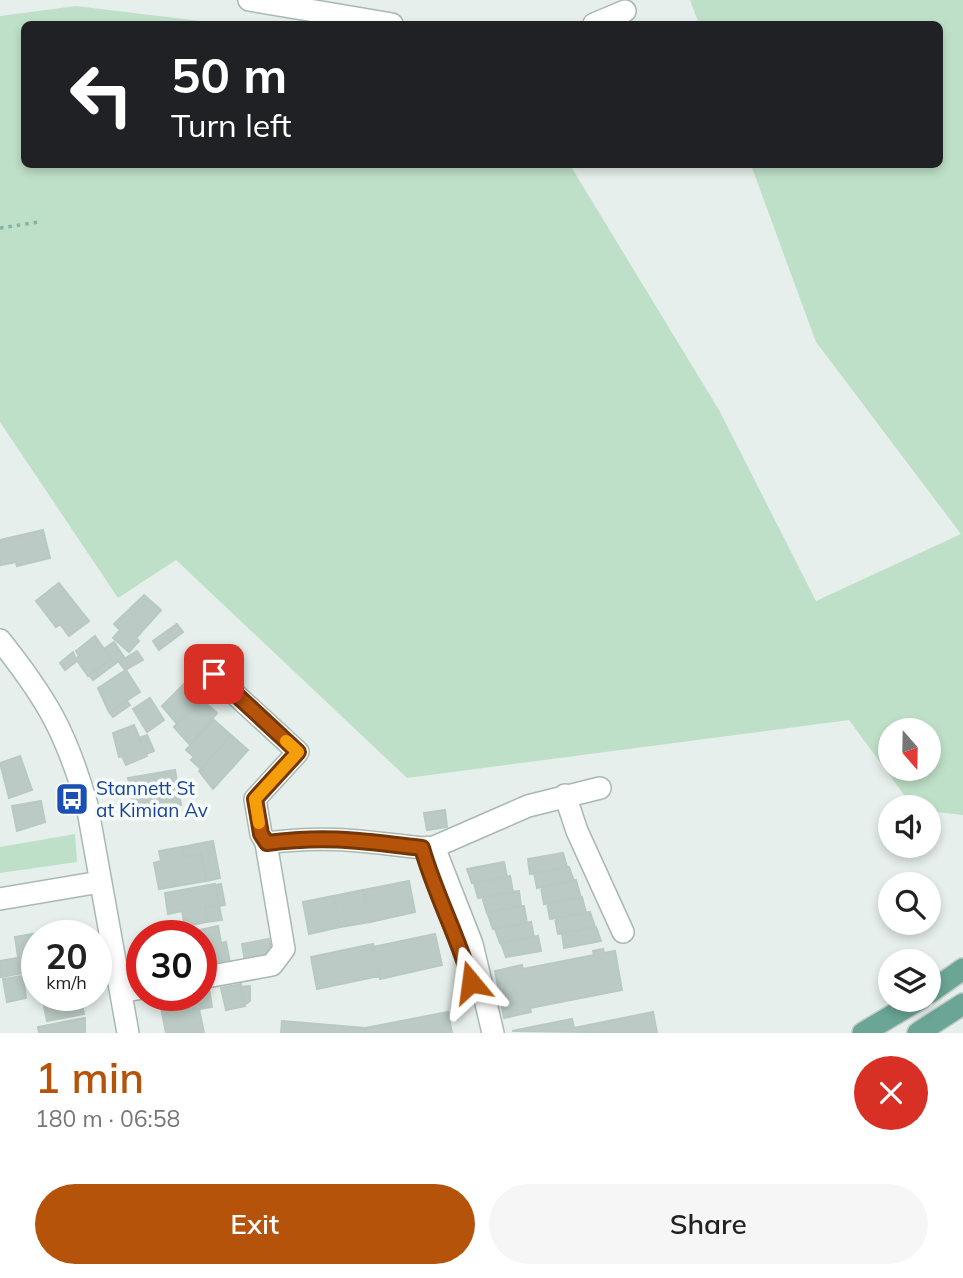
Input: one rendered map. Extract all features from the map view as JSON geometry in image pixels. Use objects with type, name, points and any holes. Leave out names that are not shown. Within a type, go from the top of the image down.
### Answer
[{"type":"main road","points":[[941,985],[963,969]]},
{"type":"main road","points":[[918,1033],[963,1004]]},
{"type":"main road","points":[[863,1033],[898,1012]]},
{"type":"street","points":[[249,0],[373,21]]},
{"type":"street","points":[[601,21],[625,11]]},
{"type":"street","points":[[0,640],[44,697],[59,724],[87,805],[100,882],[126,973]]},
{"type":"street","points":[[214,674],[298,752],[255,799],[261,834],[267,843],[284,949],[272,965],[217,975]]},
{"type":"street","points":[[267,843],[306,838],[344,838],[428,848],[528,806],[600,788]]},
{"type":"street","points":[[565,795],[577,831],[623,932]]},
{"type":"street","points":[[428,848],[430,877],[461,947],[480,1033]]},
{"type":"street","points":[[428,848],[472,944],[493,1033]]},
{"type":"street","points":[[0,899],[100,882]]},
{"type":"street","points":[[128,1033],[130,1011]]},
{"type":"path","points":[[0,228],[39,222]]},
{"type":"green space","points":[[690,0],[963,0],[963,815],[941,812],[941,795],[904,795],[894,781],[942,780],[942,718],[878,718],[878,759],[849,720],[407,778],[176,560],[118,598],[0,422],[0,16],[76,6],[200,21],[21,21],[21,168],[572,168],[719,410],[816,601],[961,534],[816,342],[752,168],[943,168],[943,21],[698,21]]},
{"type":"green space","points":[[75,834],[77,862],[0,873],[0,847]]},
{"type":"building","points":[[43,530],[50,558],[17,566],[16,562],[1,565],[0,540]]},
{"type":"building","points":[[59,583],[89,621],[69,636],[60,624],[56,627],[36,601]]},
{"type":"building","points":[[144,595],[161,610],[136,638],[139,641],[129,652],[113,638],[120,630],[114,624]]},
{"type":"building","points":[[177,624],[183,632],[159,650],[153,641]]},
{"type":"building","points":[[95,636],[111,659],[88,676],[76,659],[79,656],[76,651]]},
{"type":"building","points":[[114,642],[124,657],[93,680],[89,675],[111,659],[104,649]]},
{"type":"building","points":[[137,651],[143,660],[125,670],[119,662]]},
{"type":"building","points":[[73,652],[77,661],[65,670],[60,663]]},
{"type":"building","points":[[126,670],[140,692],[109,712],[98,688]]},
{"type":"building","points":[[184,684],[200,698],[177,724],[162,706]]},
{"type":"building","points":[[150,698],[164,720],[147,732],[133,709]]},
{"type":"building","points":[[200,698],[217,713],[190,745],[174,727]]},
{"type":"building","points":[[127,701],[130,705],[113,717],[109,712]]},
{"type":"building","points":[[214,720],[231,735],[201,769],[191,760],[194,757],[186,750]]},
{"type":"building","points":[[134,725],[147,756],[126,765],[122,756],[119,757],[113,733]]},
{"type":"building","points":[[147,735],[154,751],[146,754],[139,738]]},
{"type":"building","points":[[231,735],[248,750],[213,789],[199,771]]},
{"type":"building","points":[[20,756],[32,790],[9,798],[0,763]]},
{"type":"building","points":[[175,770],[181,805],[135,813],[128,778]]},
{"type":"building","points":[[41,801],[45,822],[17,831],[12,806]]},
{"type":"building","points":[[445,810],[447,827],[427,830],[424,813]]},
{"type":"building","points":[[213,841],[220,878],[206,881],[201,854],[184,857],[182,847]]},
{"type":"building","points":[[182,847],[184,857],[201,854],[206,881],[159,889],[154,863],[161,861],[159,851]]},
{"type":"building","points":[[563,853],[567,867],[530,874],[528,859]]},
{"type":"building","points":[[504,862],[507,877],[472,883],[467,869]]},
{"type":"building","points":[[569,867],[574,881],[537,888],[534,873]]},
{"type":"building","points":[[510,876],[513,892],[478,898],[474,883]]},
{"type":"building","points":[[576,880],[581,898],[544,904],[541,887]]},
{"type":"building","points":[[409,881],[415,912],[370,922],[363,890]]},
{"type":"building","points":[[215,884],[219,905],[205,907],[207,920],[184,920],[182,911],[168,914],[165,893]]},
{"type":"building","points":[[221,884],[225,905],[219,906],[222,920],[207,920],[205,907],[219,905],[216,885]]},
{"type":"building","points":[[363,890],[370,922],[340,927],[333,896]]},
{"type":"building","points":[[519,891],[521,906],[487,913],[482,897]]},
{"type":"building","points":[[333,896],[340,927],[309,934],[303,902]]},
{"type":"building","points":[[582,897],[586,913],[550,919],[547,903]]},
{"type":"building","points":[[524,906],[527,923],[493,929],[487,912]]},
{"type":"building","points":[[590,912],[595,927],[558,934],[555,918]]},
{"type":"building","points":[[531,922],[534,937],[500,943],[495,929]]},
{"type":"building","points":[[217,926],[221,943],[226,942],[230,963],[217,965]]},
{"type":"building","points":[[596,927],[601,941],[564,948],[562,933]]},
{"type":"building","points":[[435,934],[442,965],[380,979],[373,947]]},
{"type":"building","points":[[21,936],[21,970],[20,970],[15,937]]},
{"type":"building","points":[[538,936],[541,951],[506,957],[501,943]]},
{"type":"building","points":[[269,939],[271,948],[263,958],[245,961],[242,944]]},
{"type":"building","points":[[373,944],[379,976],[317,989],[311,957]]},
{"type":"building","points":[[603,949],[604,953],[615,951],[622,990],[530,1008],[531,1012],[504,1018],[495,971],[522,965],[523,969],[594,955],[593,951]]},
{"type":"building","points":[[18,958],[21,973],[1,977],[0,961]]},
{"type":"building","points":[[21,976],[21,999],[7,1002],[3,979]]},
{"type":"building","points":[[241,984],[245,1006],[226,1010],[221,988]]},
{"type":"building","points":[[250,986],[250,1001],[244,1005],[241,987]]},
{"type":"building","points":[[45,1011],[83,1011],[84,1014],[47,1021]]},
{"type":"building","points":[[162,1011],[199,1011],[204,1033],[166,1033]]},
{"type":"building","points":[[448,1012],[452,1033],[366,1033],[365,1028]]},
{"type":"building","points":[[653,1012],[657,1033],[512,1031],[572,1019],[574,1028]]},
{"type":"building","points":[[85,1018],[85,1033],[39,1033],[38,1027]]},
{"type":"building","points":[[282,1021],[365,1028],[366,1033],[281,1033]]},
{"type":"slow traffic","points":[[259,823],[255,799],[298,752],[286,741]]},
{"type":"place","name":"Stannett St at Kimian Av","points":[[72,799]]},
{"type":"route","points":[[214,674],[298,752],[255,799],[261,834],[267,843],[306,838],[344,838],[422,848],[430,877],[461,947],[471,982]]}]
